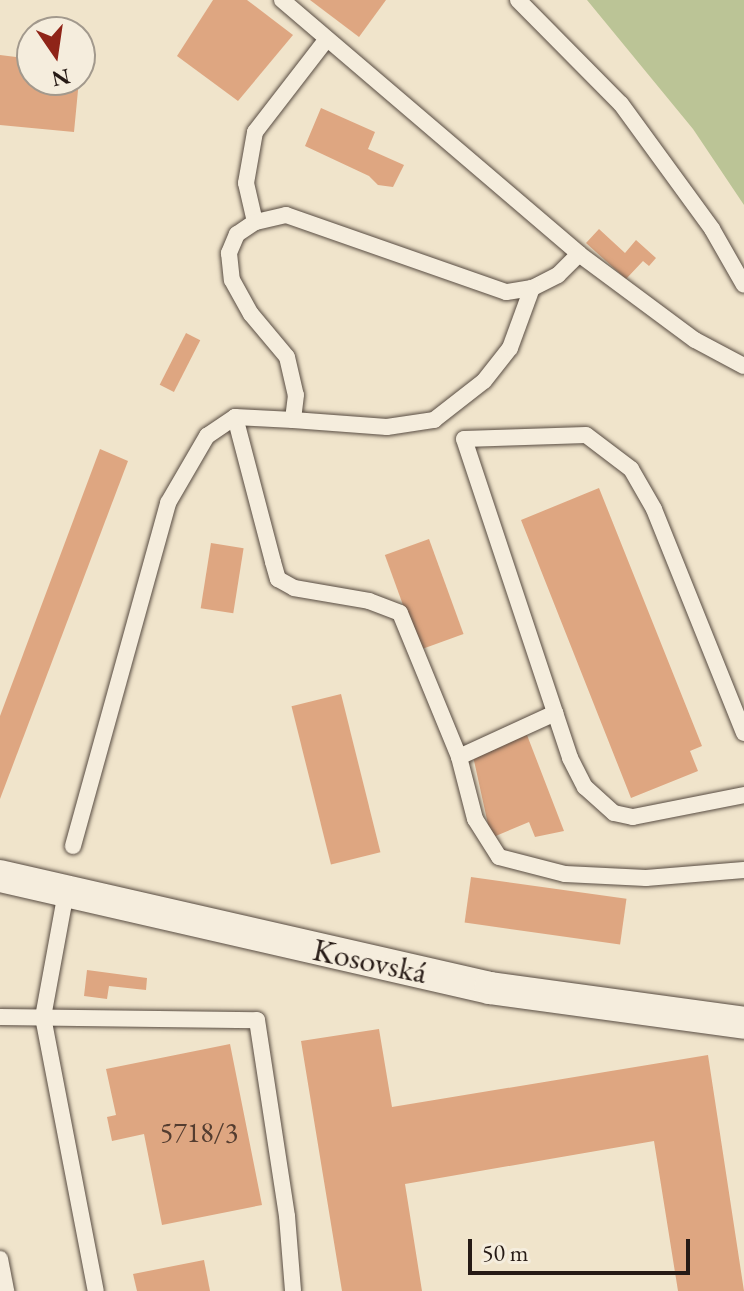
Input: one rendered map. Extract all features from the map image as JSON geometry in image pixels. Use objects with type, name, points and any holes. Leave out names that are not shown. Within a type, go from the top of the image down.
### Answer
[{"type":"street","name":"Kosovská","points":[[0,876],[490,988],[744,1023]]},
{"type":"lane","points":[[282,0],[579,254],[695,340],[744,366]]},
{"type":"lane","points":[[518,0],[621,104],[712,229],[744,285]]},
{"type":"lane","points":[[255,222],[246,183],[255,132],[326,40]]},
{"type":"lane","points":[[293,420],[296,395],[287,357],[251,314],[232,280],[229,253],[237,234],[255,222],[286,215],[485,288],[506,292],[532,288],[558,275],[579,254]]},
{"type":"lane","points":[[73,846],[168,503],[207,436],[235,417],[387,427],[434,420],[484,381],[510,348],[532,288]]},
{"type":"lane","points":[[235,417],[278,579],[294,588],[369,601],[400,613],[459,757],[475,819],[499,857],[565,874],[646,878],[744,870]]},
{"type":"lane","points":[[744,733],[740,710],[654,509],[631,469],[586,435],[464,439],[555,713],[585,787],[614,813],[633,817],[744,795]]},
{"type":"lane","points":[[459,757],[555,713]]},
{"type":"lane","points":[[66,892],[43,1017],[96,1291]]},
{"type":"lane","points":[[0,1017],[257,1020],[287,1216],[293,1291]]},
{"type":"lane","points":[[0,1259],[6,1291]]},
{"type":"green space","points":[[587,0],[744,0],[744,205],[693,129]]},
{"type":"building","points":[[213,0],[247,0],[293,35],[238,101],[177,56]]},
{"type":"building","points":[[310,0],[386,0],[359,37]]},
{"type":"building","points":[[0,55],[16,57],[16,96],[77,96],[74,132],[0,125]]},
{"type":"building","points":[[321,108],[375,132],[368,149],[404,165],[393,187],[378,185],[369,176],[305,146]]},
{"type":"building","points":[[599,229],[625,253],[636,240],[656,258],[649,266],[643,261],[626,279],[586,243]]},
{"type":"building","points":[[186,333],[200,340],[174,392],[160,385]]},
{"type":"building","points":[[100,449],[128,461],[0,799],[0,716]]},
{"type":"building","points":[[599,488],[702,746],[690,751],[698,771],[631,798],[521,520]]},
{"type":"building","points":[[429,539],[464,634],[419,650],[385,555]]},
{"type":"building","points":[[211,543],[244,548],[233,613],[201,608]]},
{"type":"building","points":[[341,694],[380,852],[331,864],[292,706]]},
{"type":"building","points":[[527,735],[564,831],[535,837],[529,822],[491,838],[473,756]]},
{"type":"building","points":[[471,877],[626,899],[620,944],[465,923]]},
{"type":"building","points":[[87,970],[147,978],[146,990],[109,986],[107,999],[84,996]]},
{"type":"building","points":[[379,1029],[392,1107],[708,1055],[744,1291],[678,1291],[654,1141],[405,1184],[422,1291],[342,1291],[301,1041]]},
{"type":"building","points":[[230,1044],[262,1205],[162,1225],[144,1134],[112,1141],[107,1117],[116,1115],[106,1069]]},
{"type":"building","points":[[204,1260],[210,1291],[137,1291],[133,1274]]}]
